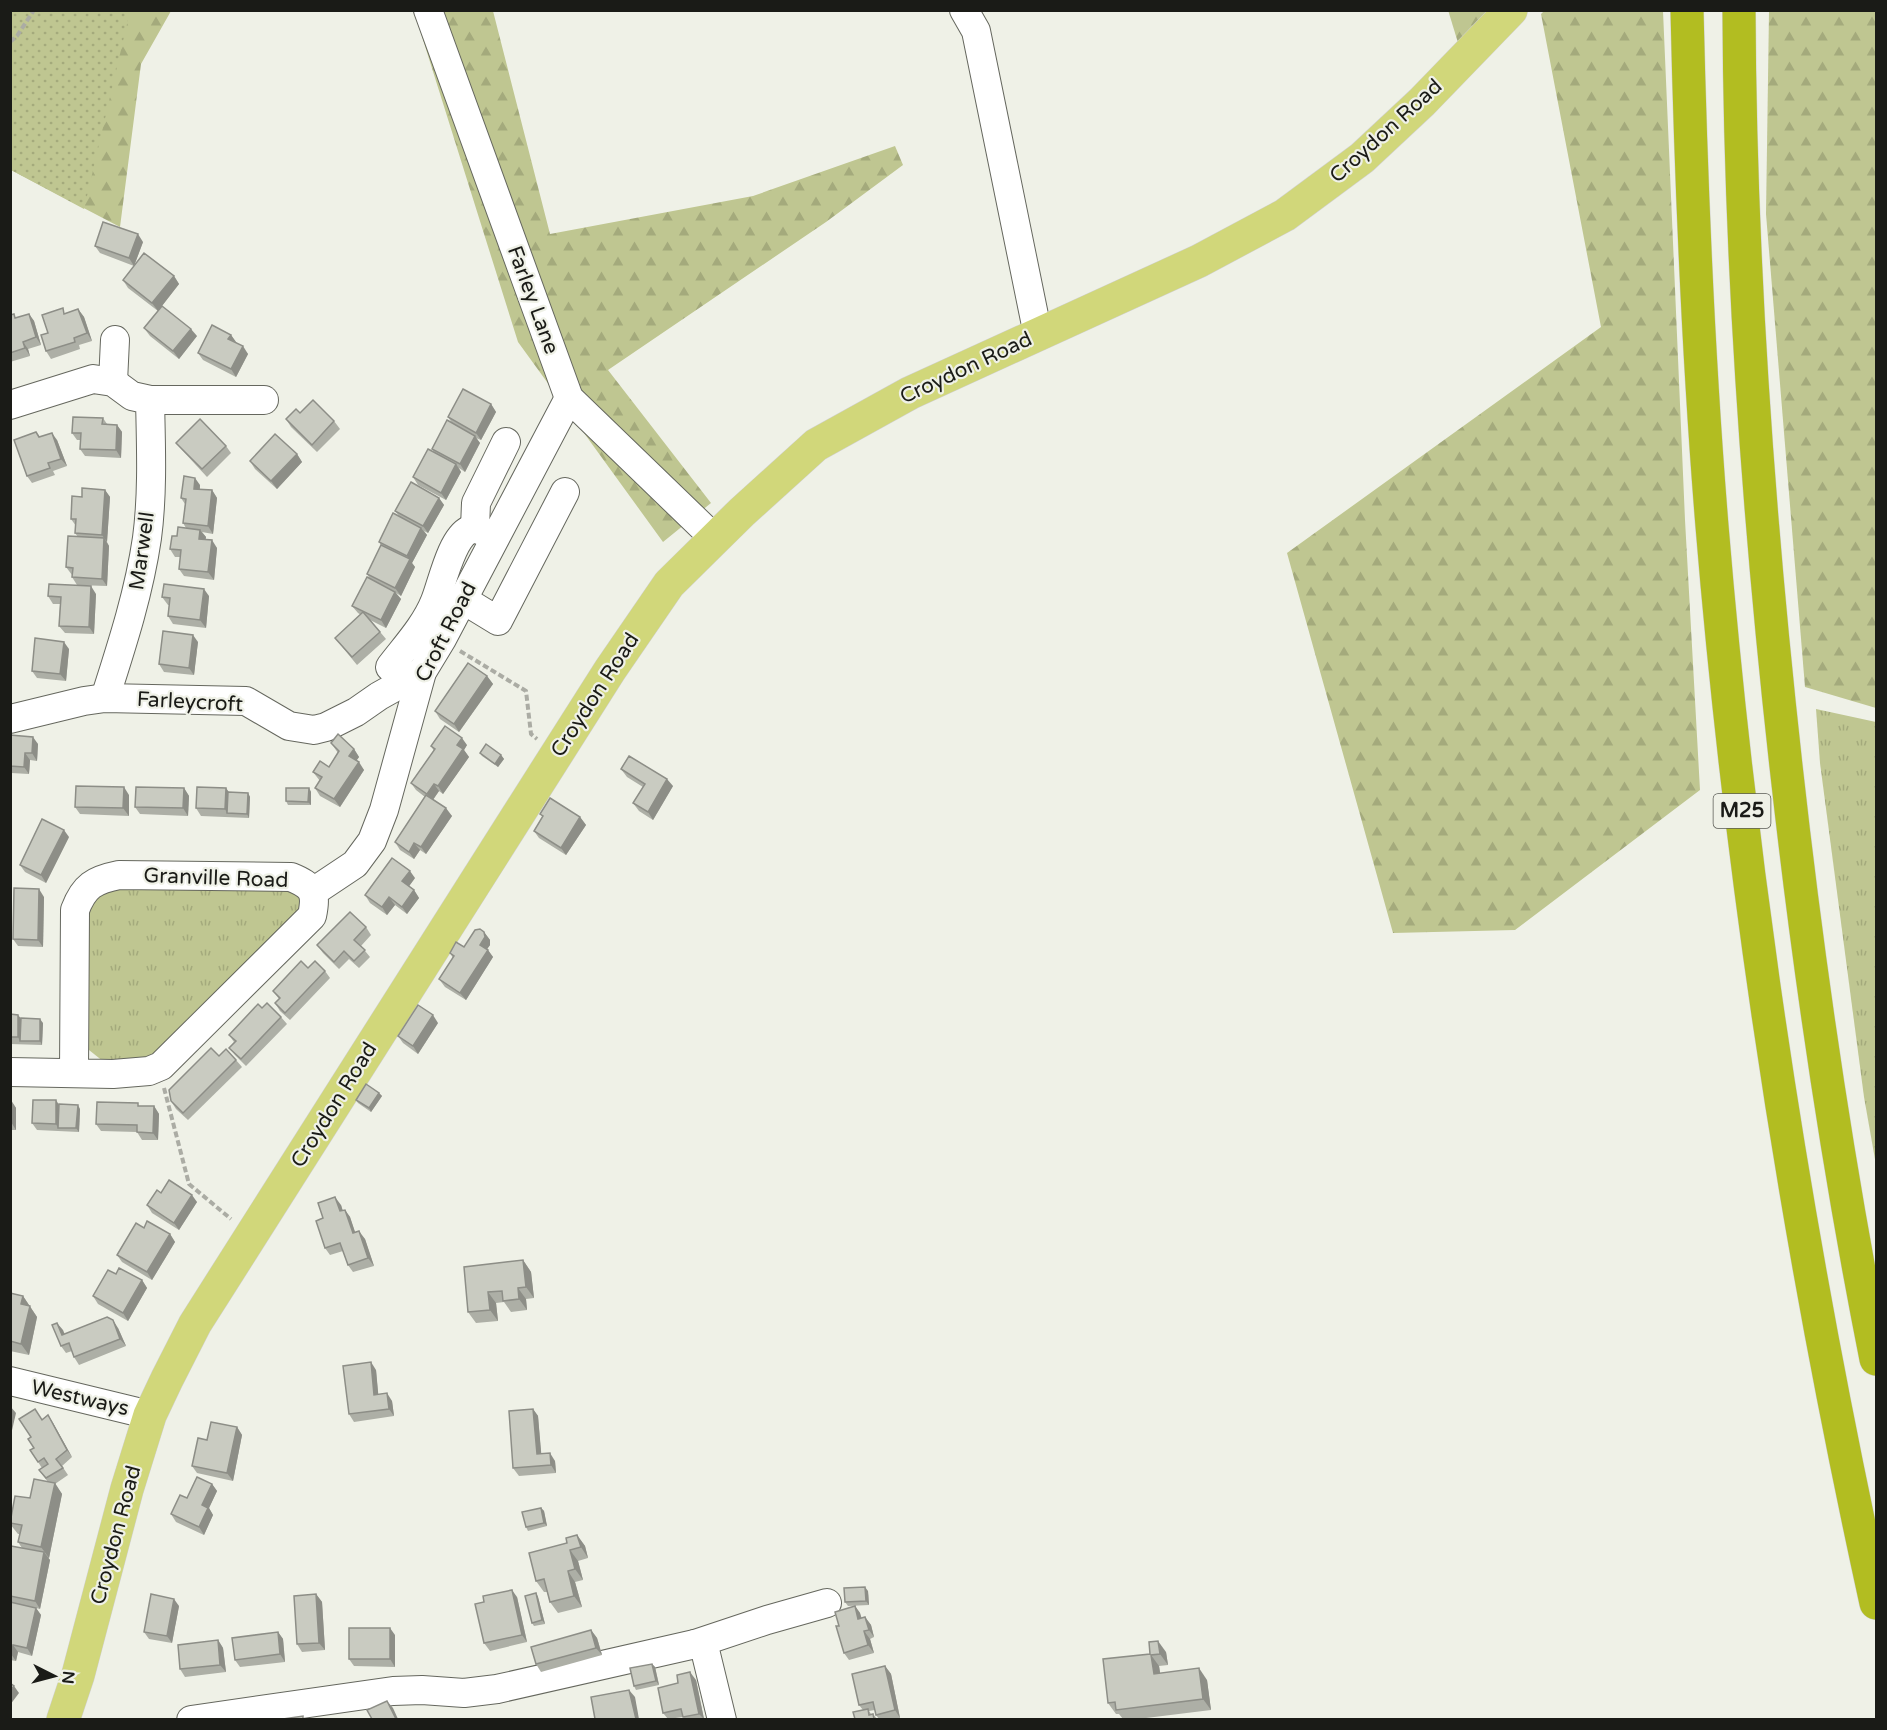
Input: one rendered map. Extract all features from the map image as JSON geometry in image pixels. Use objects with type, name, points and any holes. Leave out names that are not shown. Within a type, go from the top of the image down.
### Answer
[{"type":"highway","name":"M25","points":[[1688,10],[1693,206],[1704,422],[1721,622],[1746,847],[1778,1084],[1813,1291],[1876,1603]]},
{"type":"highway","name":"M25","points":[[1739,10],[1749,341],[1758,480],[1777,683],[1803,908],[1821,1036],[1851,1223],[1876,1359]]},
{"type":"main road","name":"Croydon Road","points":[[63,1719],[78,1675],[150,1415],[166,1378],[195,1324],[610,670],[669,584],[816,445],[910,393],[1199,261],[1285,215],[1371,150],[1422,102],[1511,10]]},
{"type":"street","name":"Farley Lane","points":[[428,10],[569,398],[715,539]]},
{"type":"street","points":[[964,10],[976,31],[1038,335]]},
{"type":"street","points":[[113,382],[115,340]]},
{"type":"street","points":[[10,405],[93,380],[113,382],[132,396],[150,400],[264,400]]},
{"type":"street","name":"Croft Road","points":[[314,892],[355,864],[372,841],[384,810],[422,672],[462,599],[485,533],[569,398]]},
{"type":"street","name":"Marwell","points":[[105,698],[133,606],[147,537],[151,465],[150,400]]},
{"type":"street","points":[[390,667],[422,626],[434,603],[458,541],[467,530],[485,533],[476,502],[506,442]]},
{"type":"street","points":[[462,599],[498,621],[565,492]]},
{"type":"street","name":"Farleycroft","points":[[10,719],[105,698],[246,701],[289,726],[314,730],[326,727],[356,712],[422,672]]},
{"type":"street","name":"Granville Road","points":[[74,1072],[75,910],[81,896],[91,885],[105,878],[119,875],[291,877],[306,883],[314,892],[312,916],[159,1067]]},
{"type":"street","points":[[10,1072],[140,1073],[159,1067]]},
{"type":"street","name":"Westways","points":[[10,1381],[150,1415]]},
{"type":"street","points":[[191,1719],[393,1690],[464,1693],[496,1689],[695,1644],[827,1603]]},
{"type":"street","points":[[695,1644],[705,1650],[722,1719]]},
{"type":"path","points":[[10,42],[34,10]]},
{"type":"path","points":[[442,639],[526,692],[531,734],[557,753]]},
{"type":"path","points":[[159,1067],[189,1184],[251,1236]]},
{"type":"green space","points":[[1448,10],[1493,11],[1459,46]]},
{"type":"green space","points":[[10,11],[130,11],[84,209],[11,170]]},
{"type":"green space","points":[[60,11],[171,11],[141,64],[120,227],[11,170],[10,68]]},
{"type":"green space","points":[[414,11],[493,11],[550,234],[753,196],[895,146],[903,165],[826,222],[608,370],[711,503],[663,542],[518,342]]},
{"type":"green space","points":[[1544,11],[1663,11],[1685,520],[1700,790],[1515,930],[1393,933],[1287,553],[1601,327],[1541,14]]},
{"type":"green space","points":[[1769,11],[1876,11],[1876,708],[1805,687],[1766,214]]},
{"type":"green space","points":[[1816,709],[1876,722],[1876,1165],[1864,1097],[1820,763]]},
{"type":"green space","points":[[291,885],[304,905],[154,1058],[104,1062],[89,1050],[82,1033],[85,914],[107,886]]},
{"type":"building","points":[[103,222],[138,234],[129,258],[95,246]]},
{"type":"building","points":[[144,253],[174,276],[152,303],[123,280]]},
{"type":"building","points":[[162,306],[191,329],[173,351],[144,328]]},
{"type":"building","points":[[63,308],[64,314],[78,309],[87,333],[74,338],[75,342],[46,351],[41,335],[48,333],[42,315]]},
{"type":"building","points":[[14,314],[15,318],[29,314],[36,337],[23,342],[25,348],[10,353],[10,315]]},
{"type":"building","points":[[212,325],[231,335],[228,339],[243,346],[231,369],[198,353]]},
{"type":"building","points":[[463,389],[491,404],[476,433],[448,417]]},
{"type":"building","points":[[313,400],[334,421],[312,445],[286,419],[296,409],[300,413]]},
{"type":"building","points":[[73,417],[103,418],[102,424],[117,425],[116,450],[80,449],[81,433],[72,433]]},
{"type":"building","points":[[200,419],[226,446],[202,469],[176,443]]},
{"type":"building","points":[[447,420],[475,436],[460,464],[432,449]]},
{"type":"building","points":[[36,432],[39,437],[52,433],[61,459],[48,463],[50,468],[27,476],[14,440]]},
{"type":"building","points":[[275,434],[297,454],[271,481],[250,461]]},
{"type":"building","points":[[428,449],[456,464],[441,493],[413,477]]},
{"type":"building","points":[[184,476],[195,478],[194,489],[212,490],[208,526],[183,523],[186,499],[181,498]]},
{"type":"building","points":[[411,482],[439,498],[423,526],[395,511]]},
{"type":"building","points":[[82,488],[105,490],[102,535],[75,533],[76,519],[71,519],[72,496],[82,497]]},
{"type":"building","points":[[393,513],[421,528],[407,556],[379,542]]},
{"type":"building","points":[[178,527],[200,530],[199,539],[212,540],[208,572],[179,569],[181,550],[170,549],[172,536],[177,536]]},
{"type":"building","points":[[68,536],[104,538],[102,579],[72,577],[73,568],[66,567]]},
{"type":"building","points":[[381,545],[410,559],[395,588],[367,574]]},
{"type":"building","points":[[367,577],[395,592],[381,620],[352,606]]},
{"type":"building","points":[[49,584],[91,586],[89,627],[59,626],[61,597],[48,596]]},
{"type":"building","points":[[164,584],[204,589],[200,620],[168,616],[170,598],[162,597]]},
{"type":"building","points":[[363,612],[380,632],[352,657],[335,638]]},
{"type":"building","points":[[163,631],[193,635],[189,668],[159,664]]},
{"type":"building","points":[[35,638],[64,642],[60,674],[32,671]]},
{"type":"building","points":[[468,663],[487,676],[454,724],[435,711]]},
{"type":"building","points":[[445,726],[462,738],[457,745],[463,749],[438,786],[434,784],[427,794],[411,783],[435,749],[431,746]]},
{"type":"building","points":[[338,734],[354,749],[349,756],[359,762],[334,799],[315,788],[322,777],[313,772],[320,761],[329,767],[339,751],[331,743]]},
{"type":"building","points":[[10,735],[33,737],[32,753],[25,753],[24,767],[10,766]]},
{"type":"building","points":[[486,744],[501,755],[495,764],[480,753]]},
{"type":"building","points":[[629,756],[667,779],[648,812],[633,803],[645,784],[621,769]]},
{"type":"building","points":[[76,786],[124,787],[123,808],[75,807]]},
{"type":"building","points":[[136,787],[184,788],[183,808],[135,807]]},
{"type":"building","points":[[197,787],[226,788],[225,809],[196,808]]},
{"type":"building","points":[[286,788],[309,788],[308,802],[286,801]]},
{"type":"building","points":[[228,792],[248,793],[247,814],[227,813]]},
{"type":"building","points":[[426,795],[446,808],[421,847],[414,843],[409,852],[395,842]]},
{"type":"building","points":[[550,798],[580,817],[561,848],[534,831],[543,816],[540,814]]},
{"type":"building","points":[[42,819],[64,830],[41,875],[20,865]]},
{"type":"building","points":[[392,858],[410,871],[402,881],[414,890],[402,907],[389,897],[382,907],[365,895]]},
{"type":"building","points":[[14,888],[39,889],[38,940],[13,939]]},
{"type":"building","points":[[350,912],[366,927],[354,940],[365,950],[354,961],[344,951],[334,962],[317,945]]},
{"type":"building","points":[[480,929],[484,932],[485,937],[480,945],[488,950],[460,993],[439,979],[454,956],[450,953],[456,942],[464,947],[475,930]]},
{"type":"building","points":[[301,961],[308,968],[315,961],[325,971],[285,1013],[275,1003],[280,998],[273,991]]},
{"type":"building","points":[[267,1003],[281,1017],[241,1059],[229,1048],[236,1041],[229,1035],[258,1004],[262,1008]]},
{"type":"building","points":[[418,1005],[433,1015],[413,1046],[398,1036]]},
{"type":"building","points":[[10,1014],[18,1015],[18,1037],[10,1037]]},
{"type":"building","points":[[21,1018],[40,1019],[40,1041],[20,1041]]},
{"type":"building","points":[[211,1048],[219,1056],[226,1049],[236,1060],[183,1113],[171,1101],[169,1090]]},
{"type":"building","points":[[366,1084],[379,1093],[369,1108],[356,1100]]},
{"type":"building","points":[[33,1100],[56,1100],[56,1124],[32,1123]]},
{"type":"building","points":[[97,1102],[138,1103],[138,1106],[154,1106],[153,1133],[137,1132],[137,1125],[96,1124]]},
{"type":"building","points":[[59,1104],[78,1105],[76,1128],[58,1128]]},
{"type":"building","points":[[169,1180],[192,1195],[174,1223],[147,1205],[157,1190],[161,1193]]},
{"type":"building","points":[[335,1197],[340,1211],[345,1210],[353,1233],[359,1231],[368,1258],[348,1265],[340,1243],[325,1248],[316,1221],[323,1218],[318,1203]]},
{"type":"building","points":[[147,1221],[170,1234],[147,1272],[117,1255],[136,1223],[144,1228]]},
{"type":"building","points":[[523,1260],[526,1287],[518,1288],[519,1299],[503,1301],[502,1291],[488,1292],[490,1310],[468,1312],[464,1267]]},
{"type":"building","points":[[119,1268],[142,1280],[123,1313],[93,1296],[108,1270],[116,1274]]},
{"type":"building","points":[[10,1293],[23,1296],[21,1304],[30,1306],[21,1344],[10,1341]]},
{"type":"building","points":[[107,1317],[113,1320],[120,1339],[74,1357],[69,1343],[61,1346],[52,1325],[57,1323],[62,1335]]},
{"type":"building","points":[[371,1362],[374,1395],[387,1393],[389,1409],[349,1414],[343,1366]]},
{"type":"building","points":[[35,1409],[42,1420],[48,1415],[67,1450],[56,1459],[63,1468],[46,1478],[39,1470],[48,1464],[44,1458],[38,1462],[30,1450],[34,1448],[28,1439],[31,1437],[19,1419]]},
{"type":"building","points":[[533,1409],[537,1454],[550,1453],[551,1465],[513,1468],[509,1411]]},
{"type":"building","points":[[211,1422],[237,1427],[227,1473],[192,1466],[198,1438],[207,1440]]},
{"type":"building","points":[[197,1477],[212,1484],[202,1505],[208,1508],[199,1527],[171,1514],[180,1495],[187,1498]]},
{"type":"building","points":[[34,1479],[55,1483],[41,1547],[18,1542],[22,1525],[10,1523],[15,1496],[30,1498]]},
{"type":"building","points":[[541,1508],[544,1523],[526,1527],[522,1512]]},
{"type":"building","points":[[577,1535],[581,1547],[570,1550],[575,1569],[568,1571],[574,1596],[550,1602],[544,1579],[536,1581],[529,1553],[567,1543],[566,1538]]},
{"type":"building","points":[[11,1546],[44,1552],[35,1601],[10,1596]]},
{"type":"building","points":[[865,1587],[866,1601],[845,1602],[844,1588]]},
{"type":"building","points":[[512,1590],[522,1635],[484,1643],[475,1604],[484,1602],[483,1596]]},
{"type":"building","points":[[536,1593],[542,1620],[532,1623],[525,1596]]},
{"type":"building","points":[[151,1594],[174,1599],[167,1636],[144,1632]]},
{"type":"building","points":[[316,1594],[319,1643],[297,1644],[294,1596]]},
{"type":"building","points":[[10,1602],[36,1608],[27,1648],[13,1645],[11,1654]]},
{"type":"building","points":[[855,1606],[858,1619],[865,1617],[869,1630],[864,1631],[868,1645],[844,1653],[836,1626],[839,1626],[835,1612]]},
{"type":"building","points":[[349,1628],[390,1628],[390,1659],[349,1659]]},
{"type":"building","points":[[591,1630],[596,1648],[536,1664],[531,1647]]},
{"type":"building","points":[[278,1632],[280,1654],[235,1660],[232,1638]]},
{"type":"building","points":[[218,1640],[220,1665],[180,1669],[178,1645]]},
{"type":"building","points":[[1158,1641],[1160,1654],[1151,1655],[1154,1674],[1199,1668],[1203,1699],[1116,1710],[1115,1702],[1108,1703],[1103,1659],[1150,1654],[1149,1642]]},
{"type":"building","points":[[652,1664],[656,1681],[634,1686],[630,1668]]},
{"type":"building","points":[[885,1666],[895,1710],[876,1715],[873,1702],[859,1705],[852,1674]]},
{"type":"building","points":[[690,1672],[699,1714],[683,1717],[681,1709],[663,1713],[658,1688],[678,1683],[677,1675]]},
{"type":"building","points":[[629,1690],[636,1719],[595,1719],[591,1697]]},
{"type":"building","points":[[387,1701],[396,1719],[372,1719],[367,1710]]},
{"type":"building","points":[[868,1709],[869,1715],[873,1714],[874,1719],[855,1719],[853,1712]]},
{"type":"building","points":[[303,1716],[303,1719],[283,1719]]}]
